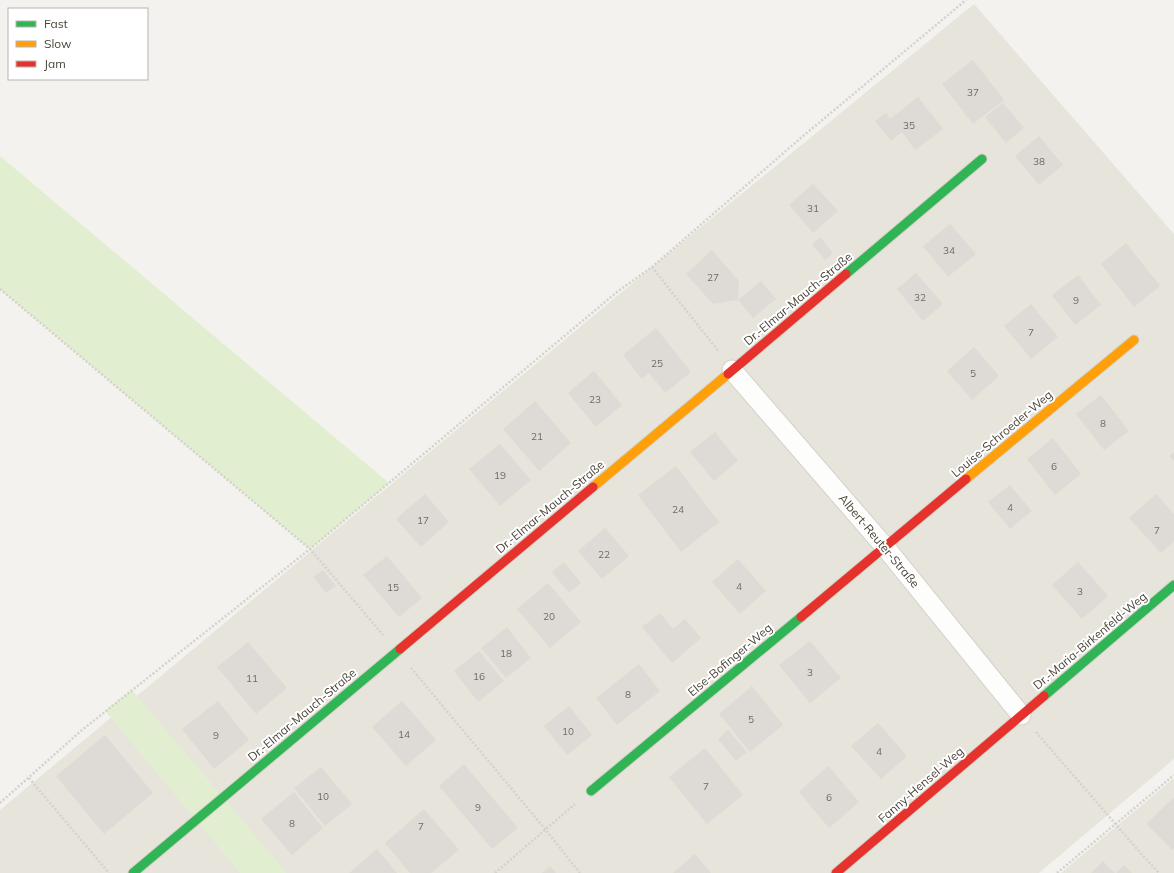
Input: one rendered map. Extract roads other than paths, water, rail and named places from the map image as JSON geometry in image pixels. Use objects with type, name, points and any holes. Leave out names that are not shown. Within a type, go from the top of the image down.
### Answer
[{"type":"street","name":"Dr.-Elmar-Mauch-Straße","points":[[133,873],[982,159]]},
{"type":"street","name":"Louise-Schroeder-Weg","points":[[885,547],[1134,340]]},
{"type":"street","name":"Albert-Reuter-Straße","points":[[732,370],[885,547],[1021,715]]},
{"type":"street","name":"Else-Bofinger-Weg","points":[[591,791],[885,547]]},
{"type":"street","name":"Dr.-Maria-Birkenfeld-Weg","points":[[1021,715],[1174,585]]},
{"type":"street","name":"Fanny-Hensel-Weg","points":[[836,873],[1021,715]]}]
